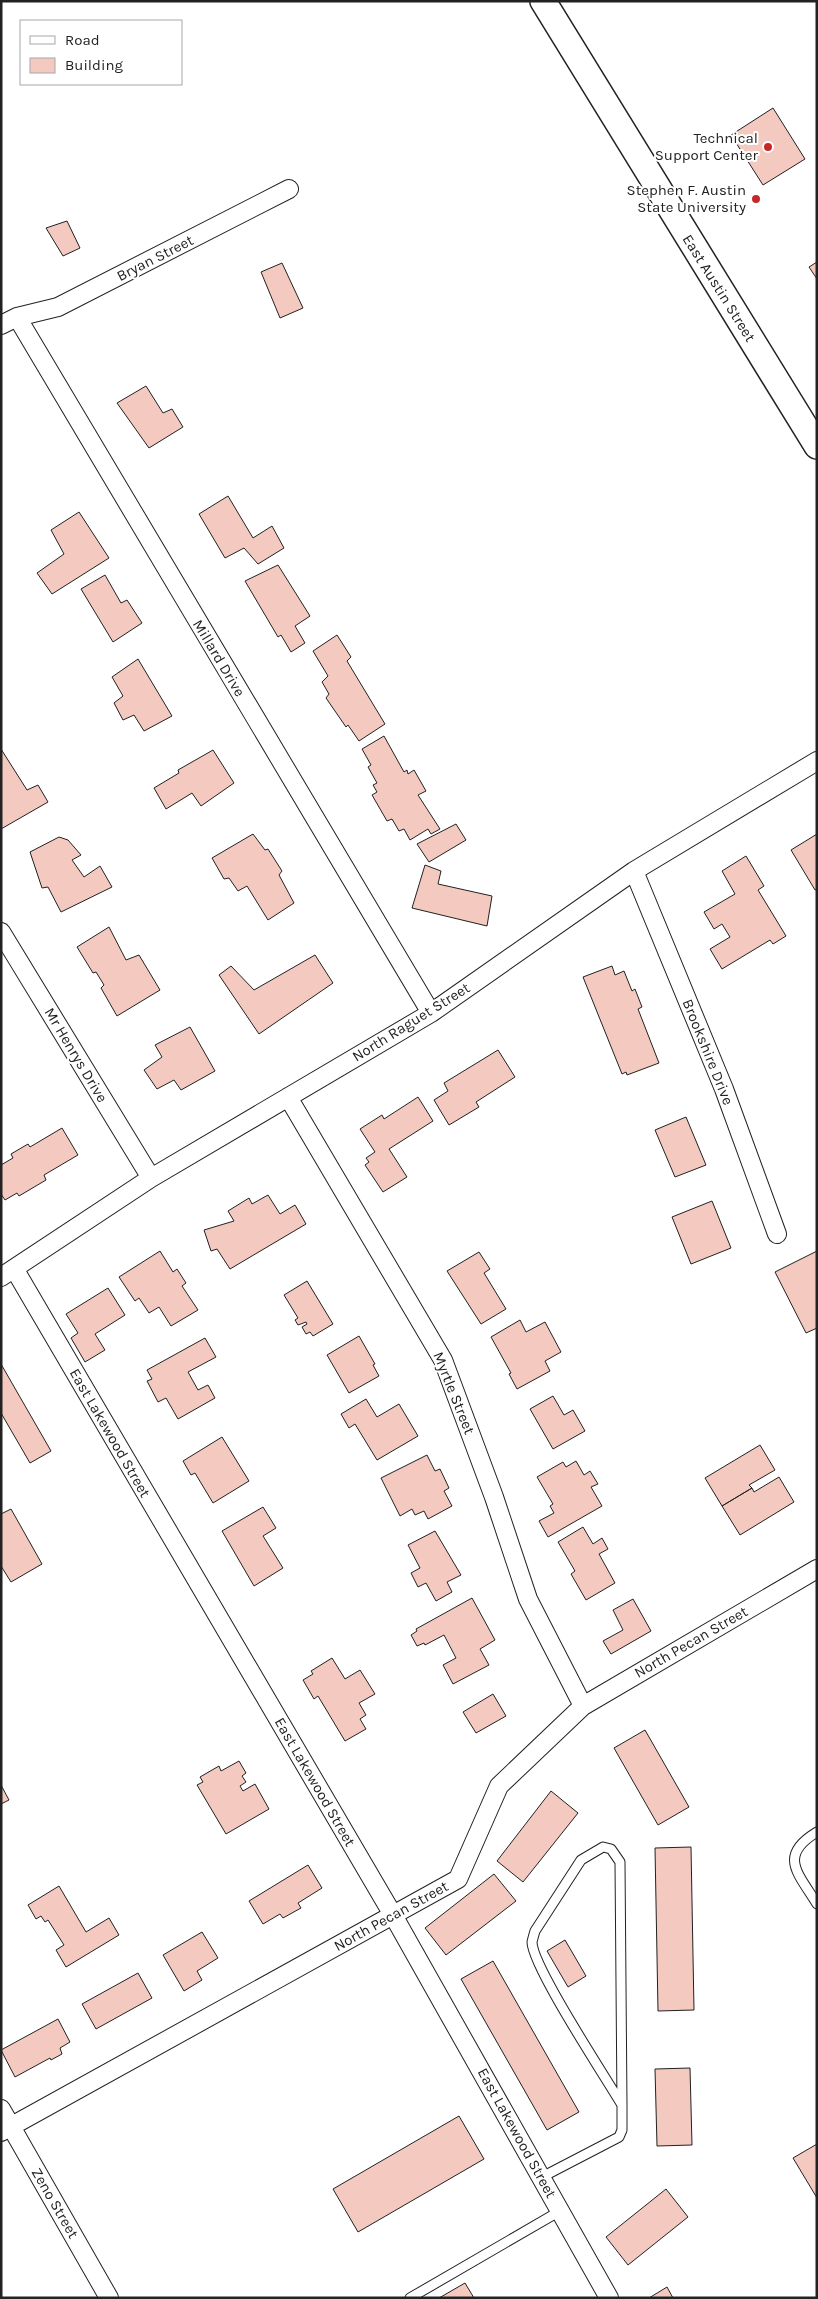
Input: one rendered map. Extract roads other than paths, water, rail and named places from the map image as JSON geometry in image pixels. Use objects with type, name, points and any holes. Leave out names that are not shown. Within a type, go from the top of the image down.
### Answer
[{"type":"main road","name":"East Austin Street","points":[[543,1],[817,446]]},
{"type":"street","name":"Bryan Street","points":[[9,321],[58,307],[289,189]]},
{"type":"street","name":"Millard Drive","points":[[9,321],[430,1013]]},
{"type":"street","name":"North Raguet Street","points":[[8,1274],[151,1178],[430,1013],[634,871],[817,760]]},
{"type":"street","name":"Brookshire Drive","points":[[634,871],[724,1089],[777,1234]]},
{"type":"street","name":"Mr Henrys Drive","points":[[1,932],[151,1178]]},
{"type":"street","name":"Myrtle Street","points":[[288,1097],[443,1360],[494,1497],[528,1599],[583,1706]]},
{"type":"street","name":"East Lakewood Street","points":[[8,1274],[393,1915],[610,2298]]},
{"type":"street","name":"North Pecan Street","points":[[6,2129],[458,1879],[499,1786],[583,1706],[817,1569]]},
{"type":"street","name":"Zeno Street","points":[[1,2109],[6,2129],[109,2298]]},
{"type":"lane","points":[[817,1832],[800,1846],[794,1855],[794,1865],[817,1904]]},
{"type":"lane","points":[[542,2177],[611,2143],[619,2137],[622,2130],[622,2105],[620,1862],[611,1850],[604,1846],[582,1860],[535,1930],[532,1942],[536,1956],[549,1983],[622,2105]]},
{"type":"lane","points":[[410,2298],[560,2211]]},
{"type":"place","name":"Technical Support Center","points":[[768,147]]},
{"type":"place","name":"Stephen F. Austin State University","points":[[756,199]]}]
